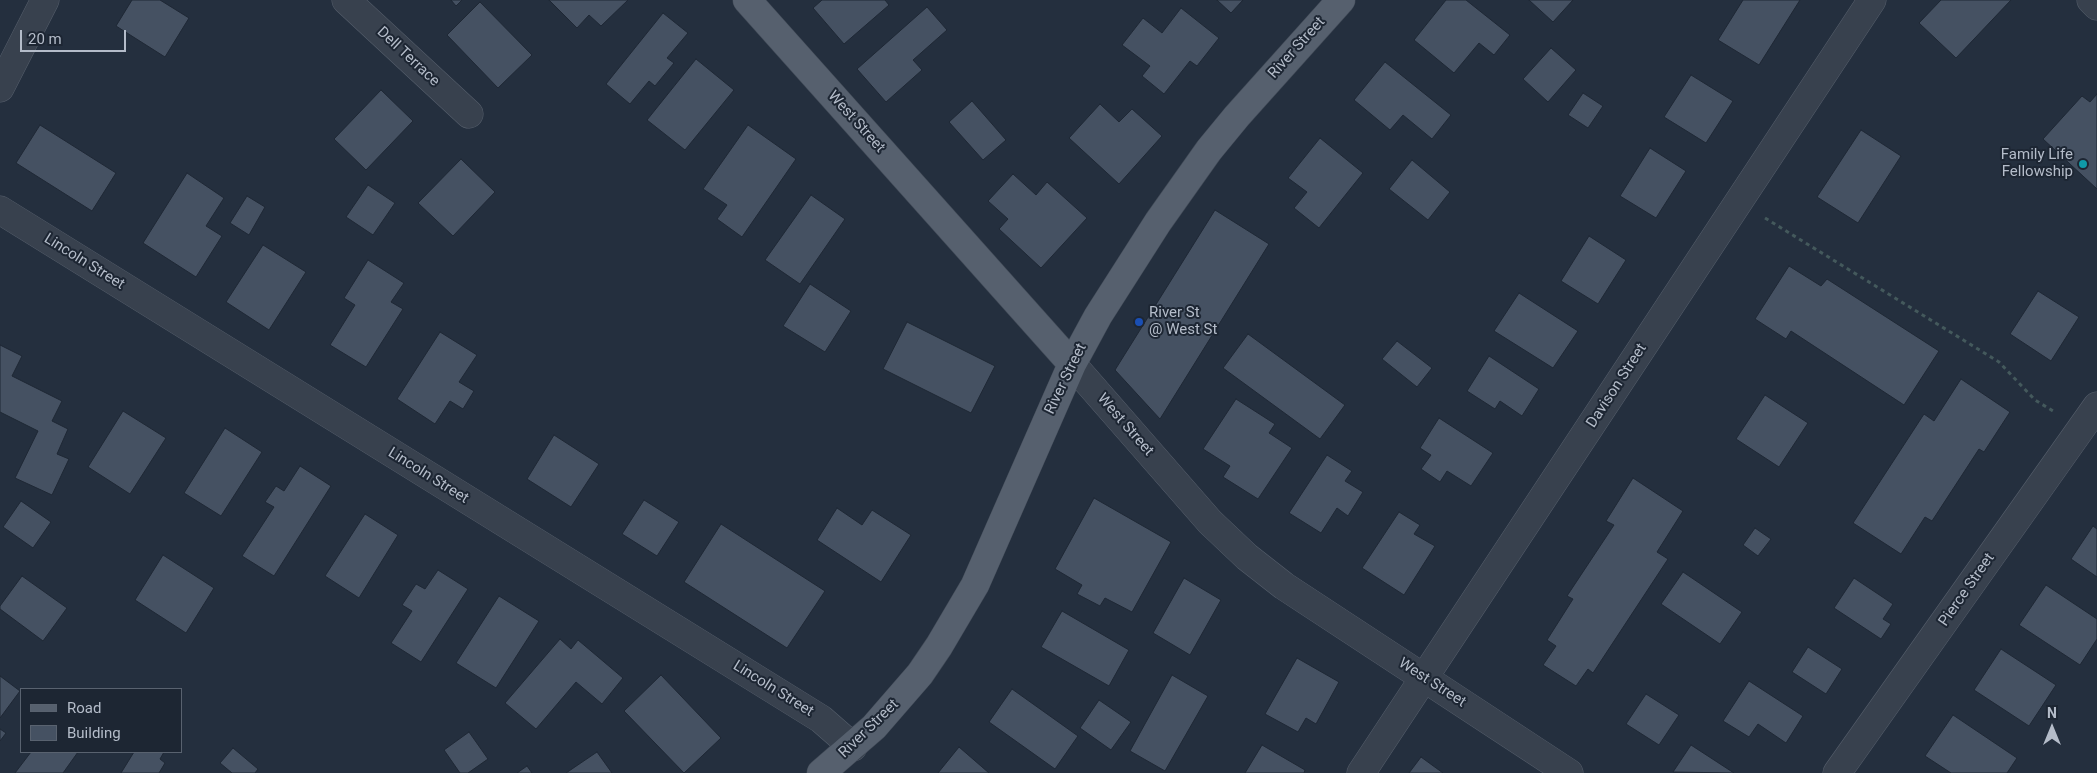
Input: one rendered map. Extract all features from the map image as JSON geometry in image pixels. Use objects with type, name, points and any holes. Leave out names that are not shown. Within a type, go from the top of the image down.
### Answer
[{"type":"main road","name":"West Street","points":[[747,0],[1072,364]]},
{"type":"main road","name":"River Street","points":[[821,773],[880,720],[920,674],[959,614],[990,553],[1048,415],[1072,364],[1098,316],[1158,222],[1209,150],[1268,80],[1341,0]]},
{"type":"street","points":[[0,88],[45,0]]},
{"type":"street","name":"Dell Terrace","points":[[346,0],[469,114]]},
{"type":"street","name":"Davison Street","points":[[1362,773],[1872,0]]},
{"type":"street","points":[[2091,0],[2097,6]]},
{"type":"street","name":"Lincoln Street","points":[[0,210],[820,719],[853,746]]},
{"type":"street","name":"West Street","points":[[1072,364],[1210,522],[1241,552],[1284,586],[1569,773]]},
{"type":"street","name":"Pierce Street","points":[[1837,773],[2097,406]]},
{"type":"path","points":[[1739,202],[1999,362],[2035,400],[2082,428]]},
{"type":"building","points":[[132,0],[160,0],[189,18],[165,57],[116,26]]},
{"type":"building","points":[[451,0],[462,0],[456,6]]},
{"type":"building","points":[[549,0],[628,0],[601,26],[589,15],[577,28]]},
{"type":"building","points":[[822,0],[885,0],[889,5],[844,44],[813,8]]},
{"type":"building","points":[[1217,0],[1243,0],[1231,13]]},
{"type":"building","points":[[1446,0],[1466,0],[1510,35],[1494,55],[1479,43],[1454,73],[1414,40]]},
{"type":"building","points":[[1529,0],[1573,0],[1553,22]]},
{"type":"building","points":[[1743,0],[1800,0],[1759,65],[1718,40]]},
{"type":"building","points":[[1941,0],[2011,0],[1956,58],[1919,23]]},
{"type":"building","points":[[480,2],[532,55],[498,88],[447,35]]},
{"type":"building","points":[[927,7],[947,30],[913,60],[922,70],[886,102],[857,69]]},
{"type":"building","points":[[1181,8],[1219,38],[1197,66],[1190,61],[1164,94],[1142,76],[1150,66],[1122,45],[1143,18],[1162,33]]},
{"type":"building","points":[[663,13],[688,33],[667,58],[674,63],[655,86],[649,81],[630,104],[606,84]]},
{"type":"building","points":[[1551,48],[1576,70],[1548,102],[1523,79]]},
{"type":"building","points":[[696,59],[734,90],[685,150],[647,120]]},
{"type":"building","points":[[1385,62],[1451,115],[1432,139],[1403,115],[1390,130],[1354,100]]},
{"type":"building","points":[[1691,75],[1733,101],[1706,143],[1664,117]]},
{"type":"building","points":[[381,90],[413,121],[366,170],[334,139]]},
{"type":"building","points":[[1583,93],[1603,106],[1588,128],[1568,115]]},
{"type":"building","name":"Family Life Fellowship","points":[[2097,94],[2097,189],[2043,139],[2082,96],[2090,102]]},
{"type":"building","points":[[972,101],[1006,140],[983,160],[949,122]]},
{"type":"building","points":[[1100,104],[1119,122],[1132,109],[1162,136],[1119,184],[1069,138]]},
{"type":"building","points":[[40,125],[116,173],[92,211],[16,163]]},
{"type":"building","points":[[748,125],[796,159],[742,237],[717,219],[727,205],[703,189]]},
{"type":"building","points":[[1861,130],[1901,156],[1858,223],[1817,197]]},
{"type":"building","points":[[1320,138],[1363,173],[1319,228],[1294,208],[1307,192],[1288,178]]},
{"type":"building","points":[[1650,148],[1686,171],[1656,218],[1620,196]]},
{"type":"building","points":[[461,159],[495,192],[453,236],[418,203]]},
{"type":"building","points":[[1412,160],[1450,192],[1428,220],[1389,189]]},
{"type":"building","points":[[187,173],[224,198],[206,226],[222,236],[196,277],[143,243]]},
{"type":"building","points":[[1013,174],[1036,195],[1047,182],[1087,218],[1041,268],[999,229],[1008,219],[988,201]]},
{"type":"building","points":[[368,185],[395,203],[373,235],[346,217]]},
{"type":"building","points":[[811,195],[845,219],[800,284],[765,260]]},
{"type":"building","points":[[247,196],[265,207],[249,235],[230,223]]},
{"type":"building","points":[[1215,210],[1269,244],[1160,419],[1115,370]]},
{"type":"building","points":[[1589,236],[1626,260],[1598,304],[1561,281]]},
{"type":"building","points":[[263,245],[306,272],[269,330],[226,302]]},
{"type":"building","points":[[368,260],[404,283],[391,302],[403,309],[366,367],[330,345],[355,305],[344,298]]},
{"type":"building","points":[[1789,266],[1821,286],[1827,279],[1939,351],[1904,405],[1791,331],[1786,339],[1755,319]]},
{"type":"building","points":[[810,284],[851,311],[825,352],[783,326]]},
{"type":"building","points":[[2038,291],[2079,317],[2051,361],[2010,334]]},
{"type":"building","points":[[1519,293],[1578,331],[1553,368],[1494,331]]},
{"type":"building","points":[[907,322],[995,366],[971,413],[883,369]]},
{"type":"building","points":[[440,332],[477,355],[459,382],[474,391],[463,409],[450,401],[435,424],[397,399]]},
{"type":"building","points":[[1248,334],[1345,405],[1320,439],[1223,368]]},
{"type":"building","points":[[1397,341],[1432,368],[1417,387],[1382,359]]},
{"type":"building","points":[[0,345],[22,356],[12,376],[62,401],[52,421],[68,429],[57,454],[69,459],[52,495],[15,478],[38,431],[0,412]]},
{"type":"building","points":[[1489,356],[1539,389],[1522,416],[1500,401],[1495,409],[1467,391]]},
{"type":"building","points":[[1961,379],[2010,412],[1984,452],[1979,449],[1932,521],[1925,517],[1901,554],[1853,523],[1924,414],[1934,421]]},
{"type":"building","points":[[1765,395],[1808,423],[1779,467],[1736,439]]},
{"type":"building","points":[[1236,399],[1275,424],[1269,433],[1292,448],[1258,499],[1223,477],[1230,466],[1203,449]]},
{"type":"building","points":[[123,411],[166,438],[130,494],[88,467]]},
{"type":"building","points":[[1439,418],[1493,453],[1471,486],[1447,471],[1440,482],[1421,469],[1431,455],[1420,448]]},
{"type":"building","points":[[225,428],[262,452],[221,516],[184,493]]},
{"type":"building","points":[[554,435],[599,464],[571,507],[527,479]]},
{"type":"building","points":[[1327,455],[1352,471],[1345,481],[1363,492],[1348,516],[1337,508],[1321,533],[1289,513]]},
{"type":"building","points":[[300,466],[331,486],[274,576],[242,556],[274,507],[265,502],[276,486],[284,491]]},
{"type":"building","points":[[1633,478],[1683,511],[1657,552],[1668,559],[1593,673],[1588,669],[1576,686],[1543,665],[1556,646],[1547,640],[1573,599],[1567,596],[1614,525],[1606,521]]},
{"type":"building","points":[[1094,498],[1171,542],[1132,612],[1105,598],[1100,606],[1077,594],[1082,585],[1055,569]]},
{"type":"building","points":[[644,500],[679,522],[657,556],[622,534]]},
{"type":"building","points":[[21,501],[51,522],[33,548],[3,527]]},
{"type":"building","points":[[837,508],[862,525],[872,510],[911,535],[881,582],[817,540]]},
{"type":"building","points":[[1399,512],[1420,525],[1414,534],[1435,546],[1404,595],[1362,568]]},
{"type":"building","points":[[365,514],[398,535],[359,598],[325,576]]},
{"type":"building","points":[[721,524],[825,591],[787,648],[684,582]]},
{"type":"building","points":[[2093,526],[2097,529],[2097,577],[2071,559]]},
{"type":"building","points":[[1755,528],[1771,539],[1758,556],[1743,545]]},
{"type":"building","points":[[163,555],[214,588],[186,633],[135,600]]},
{"type":"building","points":[[438,570],[468,589],[421,662],[391,643],[412,611],[402,605],[416,584],[425,589]]},
{"type":"building","points":[[1683,572],[1742,612],[1720,644],[1661,604]]},
{"type":"building","points":[[22,576],[67,608],[43,641],[0,609],[0,606]]},
{"type":"building","points":[[1184,578],[1221,600],[1190,655],[1153,633]]},
{"type":"building","points":[[1854,578],[1893,604],[1883,619],[1891,624],[1881,639],[1834,608]]},
{"type":"building","points":[[2046,585],[2097,619],[2097,639],[2080,665],[2019,625]]},
{"type":"building","points":[[499,596],[539,621],[496,688],[456,663]]},
{"type":"building","points":[[1062,611],[1129,650],[1109,686],[1041,647]]},
{"type":"building","points":[[560,639],[571,649],[578,640],[623,678],[602,704],[576,682],[536,729],[505,703]]},
{"type":"building","points":[[1808,647],[1842,669],[1826,694],[1792,672]]},
{"type":"building","points":[[2001,649],[2056,685],[2029,726],[1974,690]]},
{"type":"building","points":[[1297,658],[1339,682],[1316,724],[1306,718],[1298,732],[1265,714]]},
{"type":"building","points":[[661,675],[721,738],[684,773],[624,711]]},
{"type":"building","points":[[1172,675],[1208,696],[1165,771],[1130,751]]},
{"type":"building","points":[[0,676],[20,691],[0,718]]},
{"type":"building","points":[[1749,681],[1803,716],[1786,743],[1758,724],[1749,737],[1723,721]]},
{"type":"building","points":[[1012,689],[1078,736],[1055,769],[989,722]]},
{"type":"building","points":[[1646,694],[1679,715],[1659,745],[1626,724]]},
{"type":"building","points":[[1099,700],[1131,722],[1111,750],[1080,728]]},
{"type":"building","points":[[1953,715],[2017,758],[2007,773],[1951,773],[1925,756]]},
{"type":"building","points":[[0,729],[6,733],[0,741]]},
{"type":"building","points":[[469,732],[488,759],[468,773],[460,773],[444,750]]},
{"type":"building","points":[[1262,745],[1305,770],[1304,773],[1245,773]]},
{"type":"building","points":[[1691,745],[1734,773],[1673,772]]},
{"type":"building","points":[[959,747],[989,773],[938,773]]},
{"type":"building","points":[[233,748],[258,769],[255,773],[232,773],[220,763]]},
{"type":"building","points":[[597,752],[612,773],[566,773]]},
{"type":"building","points":[[30,753],[77,753],[63,773],[15,773]]},
{"type":"building","points":[[133,753],[163,753],[160,759],[165,763],[159,773],[121,773]]},
{"type":"building","points":[[1421,757],[1443,773],[1409,773]]},
{"type":"building","points":[[527,766],[532,773],[517,773]]},
{"type":"place","name":"Family Life Fellowship","points":[[2083,164]]},
{"type":"place","name":"River St @ West St","points":[[1139,322]]}]
